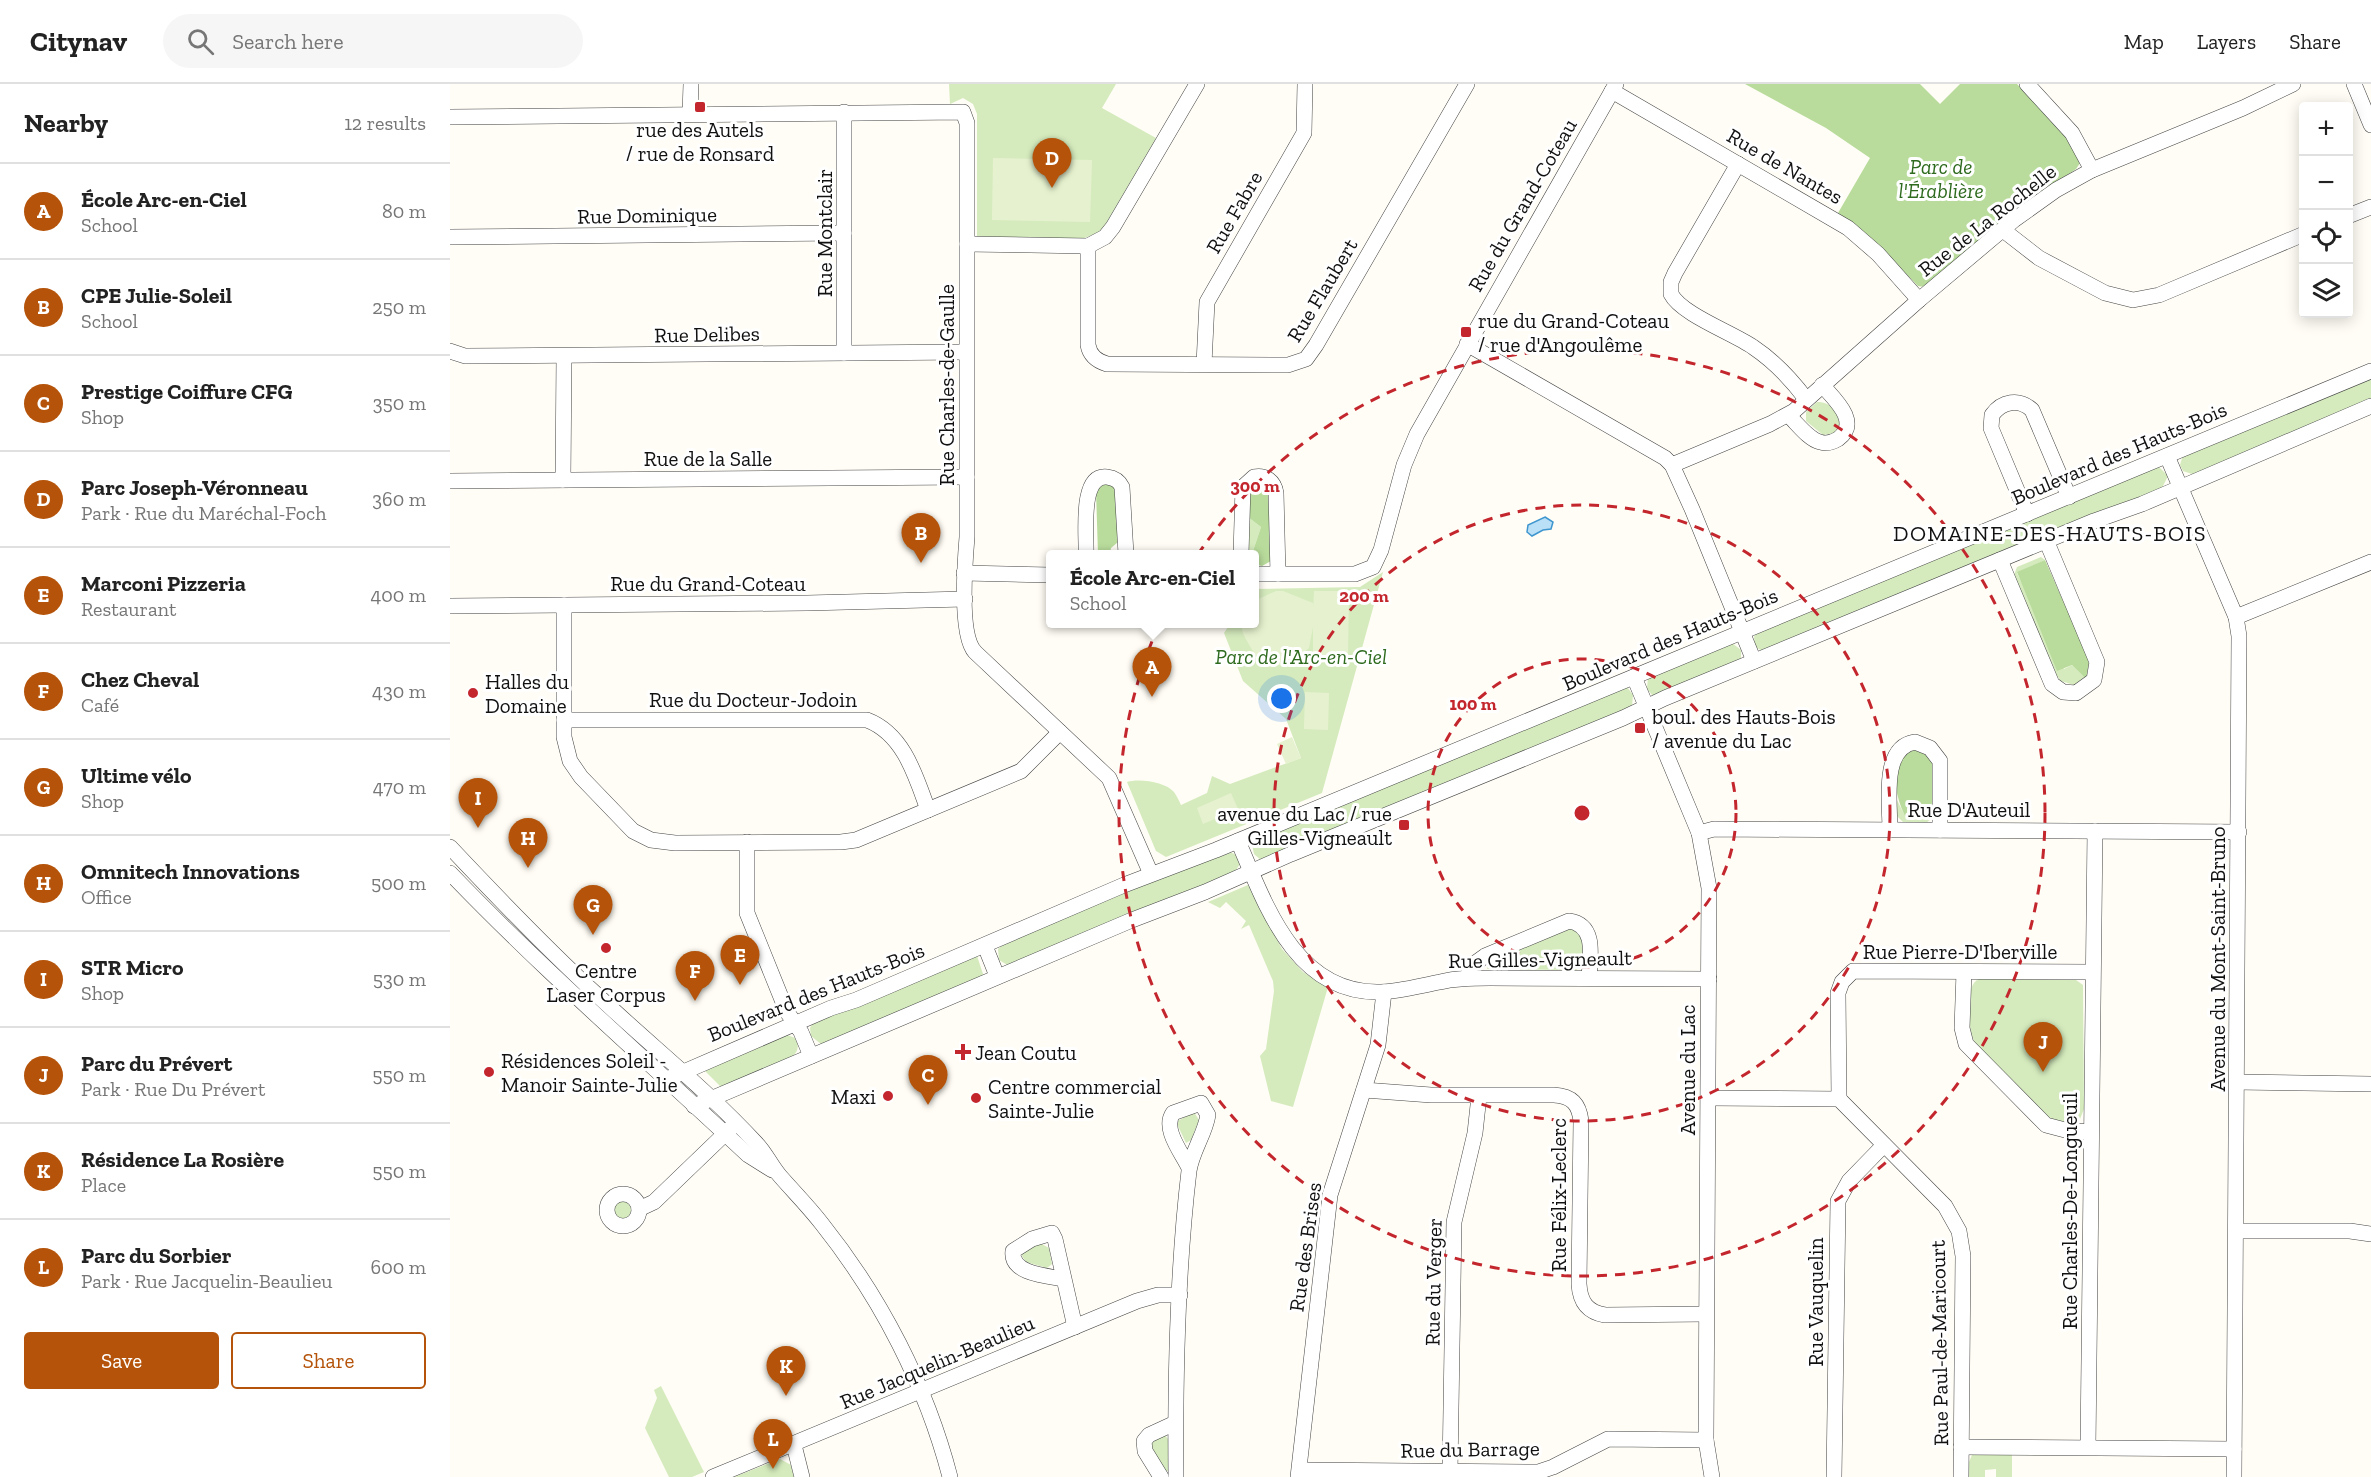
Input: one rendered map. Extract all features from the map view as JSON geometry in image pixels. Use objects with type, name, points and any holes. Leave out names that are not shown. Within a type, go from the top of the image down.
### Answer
[{"type":"street","points":[[690,114],[691,84]]},
{"type":"street","points":[[967,244],[1088,246],[1105,237],[1197,84]]},
{"type":"street","name":"Rue Fabre","points":[[1204,364],[1207,302],[1304,133],[1305,84]]},
{"type":"street","name":"Rue Flaubert","points":[[1088,246],[1087,340],[1094,358],[1107,364],[1288,365],[1302,361],[1310,355],[1467,84]]},
{"type":"street","points":[[2027,84],[2072,133],[2092,170]]},
{"type":"street","name":"Rue de La Rochelle","points":[[1672,465],[1788,415],[1919,300],[2003,230],[2056,190],[2092,170],[2251,105],[2293,84]]},
{"type":"street","points":[[2354,84],[2371,125]]},
{"type":"street","name":"Rue de Nantes","points":[[1614,88],[1856,234],[1919,300]]},
{"type":"street","name":"Rue du Grand-Coteau","points":[[1259,574],[1355,574],[1373,567],[1381,550],[1404,465],[1433,403],[1614,88]]},
{"type":"street","name":"Rue Charles-de-Gaulle","points":[[844,112],[954,110],[964,114],[967,244],[964,573],[967,638],[970,646],[1112,782],[1151,874]]},
{"type":"street","points":[[450,117],[844,112]]},
{"type":"street","name":"Rue Montclair","points":[[844,112],[844,353]]},
{"type":"street","points":[[1738,164],[1675,273],[1671,282],[1671,294],[1681,305],[1746,342],[1770,359],[1806,399]]},
{"type":"street","points":[[2353,214],[2371,207]]},
{"type":"street","points":[[2003,230],[2038,258],[2113,296],[2133,300],[2159,296],[2299,236]]},
{"type":"street","name":"Rue Dominique","points":[[450,237],[844,233]]},
{"type":"street","points":[[1467,344],[1645,445],[1672,465],[1754,661]]},
{"type":"street","name":"Rue Delibes","points":[[450,351],[461,356],[966,352]]},
{"type":"street","points":[[563,480],[564,356]]},
{"type":"street","name":"Boulevard des Hauts-Bois","points":[[665,1080],[682,1070],[985,946],[1151,874],[1238,841],[2371,371]]},
{"type":"street","points":[[1788,415],[1817,441],[1831,442],[1839,438],[1847,427],[1846,416],[1822,385]]},
{"type":"street","points":[[2027,514],[1991,428],[1992,415],[2005,404],[2020,403],[2032,410],[2069,496]]},
{"type":"street","points":[[694,1106],[998,976],[2046,540],[2181,487],[2371,406]]},
{"type":"street","name":"Avenue du Mont-Saint-Bruno","points":[[2167,456],[2236,617],[2240,658],[2234,1477]]},
{"type":"street","name":"Rue de la Salle","points":[[450,481],[966,477]]},
{"type":"street","points":[[1086,550],[1088,490],[1095,480],[1106,477],[1115,479],[1122,487],[1126,550]]},
{"type":"street","points":[[1241,550],[1243,488],[1250,479],[1264,477],[1273,483],[1276,493],[1278,574]]},
{"type":"street","points":[[2000,560],[2052,684],[2063,692],[2076,693],[2094,680],[2097,662],[2046,540]]},
{"type":"street","points":[[2236,617],[2369,568]]},
{"type":"street","points":[[964,573],[1046,575]]},
{"type":"street","name":"Rue du Grand-Coteau","points":[[450,606],[807,603],[965,599]]},
{"type":"street","points":[[564,605],[565,749],[573,766],[640,835],[666,842],[848,842],[1021,771],[1060,732]]},
{"type":"street","name":"Avenue du Lac","points":[[1634,677],[1699,833],[1709,888],[1706,1440],[1712,1477]]},
{"type":"street","name":"Rue du Docteur-Jodoin","points":[[564,720],[867,720],[876,724],[905,752],[928,810]]},
{"type":"street","points":[[1890,830],[1891,761],[1899,749],[1915,742],[1929,747],[1940,761],[1940,830]]},
{"type":"street","name":"Rue D'Auteuil","points":[[1699,833],[1714,830],[2239,832]]},
{"type":"street","name":"Rue Charles-De-Longueuil","points":[[2088,1447],[2095,831]]},
{"type":"street","name":"Rue Gilles-Vigneault","points":[[1238,841],[1278,930],[1304,962],[1318,973],[1348,987],[1384,992],[1467,978],[1708,979]]},
{"type":"street","points":[[747,842],[747,913],[787,1012],[801,1032],[811,1056]]},
{"type":"street","points":[[450,848],[559,960],[682,1070],[711,1099],[731,1129]]},
{"type":"street","points":[[450,873],[526,952],[694,1106],[758,1145],[779,1175],[823,1224],[861,1278],[894,1334],[921,1392],[950,1477]]},
{"type":"street","points":[[1467,978],[1471,966],[1489,954],[1569,921],[1581,925],[1589,936],[1589,978]]},
{"type":"street","points":[[985,946],[998,976]]},
{"type":"street","name":"Rue Pierre-D'Iberville","points":[[1839,1100],[1838,993],[1846,976],[1859,970],[2092,972]]},
{"type":"street","points":[[1964,972],[1962,1028],[1966,1044],[2046,1125],[2061,1130],[2090,1132]]},
{"type":"street","name":"Rue des Brises","points":[[1299,1473],[1328,1205],[1379,1041],[1384,992]]},
{"type":"street","points":[[2238,1082],[2371,1084]]},
{"type":"street","name":"Rue Félix-Leclerc","points":[[1364,1090],[1479,1096],[1562,1095],[1577,1105],[1581,1121],[1579,1284],[1585,1306],[1605,1315],[1706,1314]]},
{"type":"street","name":"Rue du Verger","points":[[1450,1471],[1454,1222],[1475,1133],[1479,1096]]},
{"type":"street","points":[[1708,1098],[1839,1100]]},
{"type":"street","name":"Rue Paul-de-Maricourt","points":[[1839,1100],[1942,1202],[1953,1217],[1960,1235],[1963,1256],[1961,1477]]},
{"type":"street","points":[[639,1209],[654,1202],[731,1129]]},
{"type":"street","name":"Rue Vauquelin","points":[[1834,1477],[1838,1201],[1849,1181],[1884,1145]]},
{"type":"street","points":[[1176,1477],[1175,1423],[1180,1287],[1190,1168]]},
{"type":"street","points":[[2236,1231],[2350,1231],[2371,1234]]},
{"type":"street","points":[[1064,1279],[1075,1327]]},
{"type":"street","name":"Rue Jacquelin-Beaulieu","points":[[712,1477],[1075,1327],[1180,1287]]},
{"type":"street","points":[[1161,1477],[1145,1450],[1144,1441],[1153,1433],[1175,1423]]},
{"type":"street","name":"Rue du Barrage","points":[[1299,1473],[1538,1472],[1557,1465],[1593,1444],[1619,1437],[1706,1440]]},
{"type":"street","points":[[794,1445],[802,1477]]},
{"type":"street","points":[[1961,1447],[2234,1449]]},
{"type":"green space","points":[[949,84],[1116,84],[1102,108],[1156,138],[1101,232],[1084,238],[980,238],[977,236],[977,114],[973,104],[963,98],[950,104]]},
{"type":"green space","name":"Parc de l'Érablière","points":[[1745,84],[1920,84],[1940,104],[1960,84],[2017,84],[2064,133],[2080,163],[2076,169],[2013,213],[1925,287],[1918,286],[1870,237],[1838,213],[1870,158],[1826,128]]},
{"type":"green space","points":[[993,158],[1092,160],[1090,222],[992,220]]},
{"type":"green space","points":[[2371,375],[2371,403],[2195,475],[2183,471],[2180,465],[2183,455]]},
{"type":"green space","points":[[1817,402],[1830,406],[1835,412],[1840,425],[1835,433],[1823,435],[1806,421],[1806,412]]},
{"type":"green space","points":[[2158,466],[2168,476],[2161,490],[1763,651],[1755,647],[1754,637],[1757,632]]},
{"type":"green space","points":[[1109,484],[1115,489],[1118,542],[1111,550],[1098,550],[1096,491],[1100,486]]},
{"type":"green space","points":[[1260,484],[1268,489],[1271,561],[1262,566],[1259,565],[1259,550],[1253,550],[1261,527],[1248,517],[1250,489]]},
{"type":"green space","points":[[1248,517],[1261,527],[1253,550],[1248,550]]},
{"type":"green space","points":[[2041,557],[2045,560],[2017,573],[2064,669],[2072,665],[2086,679],[2074,685],[2061,681],[2057,676],[2014,575],[2017,567]]},
{"type":"green space","points":[[2045,560],[2087,655],[2089,664],[2086,679],[2072,665],[2057,671],[2017,572]]},
{"type":"green space","name":"Parc de l'Arc-en-Ciel","points":[[1383,572],[1322,793],[1166,857],[1156,851],[1127,782],[1159,783],[1174,792],[1181,805],[1207,793],[1212,776],[1230,784],[1301,758],[1286,719],[1243,681],[1224,633],[1227,628],[1259,628],[1259,589],[1360,587]]},
{"type":"green space","points":[[1276,591],[1283,591],[1313,603],[1313,611],[1314,591],[1349,591],[1348,658],[1313,657],[1313,627],[1309,648],[1293,662],[1278,665],[1260,659],[1242,631],[1242,628],[1259,628],[1259,599]]},
{"type":"green space","points":[[1732,643],[1741,650],[1741,661],[1653,696],[1647,689],[1648,677]]},
{"type":"green space","points":[[1627,687],[1633,695],[1632,706],[1262,861],[1254,854],[1252,844],[1255,840]]},
{"type":"green space","points":[[1305,692],[1329,693],[1328,730],[1304,729]]},
{"type":"green space","points":[[1292,737],[1301,758],[1286,764],[1277,744]]},
{"type":"green space","points":[[1919,749],[1932,759],[1934,767],[1931,819],[1905,816],[1897,794],[1895,778],[1901,754]]},
{"type":"green space","points":[[1231,793],[1238,809],[1203,824],[1197,808]]},
{"type":"green space","points":[[1897,800],[1905,816],[1931,819],[1926,823],[1903,822],[1897,816]]},
{"type":"green space","points":[[1227,851],[1237,855],[1240,864],[1234,873],[1009,966],[999,960],[998,949],[1006,942]]},
{"type":"green space","points":[[1248,885],[1282,949],[1303,972],[1328,987],[1293,1107],[1271,1101],[1260,1056],[1266,1049],[1274,991],[1273,981],[1249,925],[1241,929],[1246,921],[1226,902],[1220,908],[1208,902]]},
{"type":"green space","points":[[1573,927],[1584,938],[1583,965],[1576,970],[1487,969],[1489,961]]},
{"type":"green space","points":[[977,956],[984,977],[821,1044],[811,1036],[810,1028],[814,1021]]},
{"type":"green space","points":[[1979,979],[2076,980],[2083,985],[2084,1109],[2080,1119],[2069,1123],[2051,1120],[1976,1045],[1968,1010],[1971,990]]},
{"type":"green space","points":[[785,1034],[795,1038],[797,1043],[798,1047],[793,1056],[722,1088],[702,1068]]},
{"type":"green space","points":[[1194,1112],[1199,1120],[1191,1140],[1186,1143],[1176,1122]]},
{"type":"green space","points":[[618,1201],[626,1201],[631,1206],[629,1217],[618,1219],[613,1214],[613,1206]]},
{"type":"green space","points":[[1040,1243],[1049,1248],[1052,1264],[1047,1268],[1026,1262],[1022,1256],[1023,1251]]},
{"type":"green space","points":[[661,1386],[704,1472],[692,1477],[669,1477],[645,1428],[657,1398],[654,1390]]},
{"type":"green space","points":[[1165,1435],[1168,1439],[1169,1471],[1165,1471],[1152,1449],[1152,1442]]},
{"type":"green space","points":[[1972,1455],[2012,1455],[2012,1477],[1996,1477],[1996,1469],[1985,1470],[1985,1477],[1969,1477],[1969,1462]]},
{"type":"green space","points":[[780,1459],[791,1465],[794,1477],[734,1477]]},
{"type":"water","points":[[1545,517],[1553,522],[1551,529],[1543,530],[1532,536],[1527,532],[1528,525]]},
{"type":"place","name":"rue des Autels / rue de Ronsard","points":[[700,107]]},
{"type":"place","name":"Parc Joseph-Véronneau","points":[[1052,188]]},
{"type":"place","name":"rue du Grand-Coteau / rue d'Angoulême","points":[[1466,332]]},
{"type":"place","name":"CPE Julie-Soleil","points":[[921,563]]},
{"type":"place","name":"Halles du Domaine","points":[[473,693]]},
{"type":"place","name":"École Arc-en-Ciel","points":[[1152,697]]},
{"type":"place","name":"boul. des Hauts-Bois / avenue du Lac","points":[[1640,728]]},
{"type":"place","name":"avenue du Lac / rue Gilles-Vigneault","points":[[1404,825]]},
{"type":"place","name":"STR Micro","points":[[478,828]]},
{"type":"place","name":"Omnitech Innovations","points":[[528,868]]},
{"type":"place","name":"Ultime vélo","points":[[593,935]]},
{"type":"place","name":"Centre Laser Corpus","points":[[606,948]]},
{"type":"place","name":"Marconi Pizzeria","points":[[740,985]]},
{"type":"place","name":"Chez Cheval","points":[[695,1001]]},
{"type":"place","name":"Jean Coutu","points":[[963,1052]]},
{"type":"place","name":"Résidences Soleil - Manoir Sainte-Julie","points":[[489,1072]]},
{"type":"place","name":"Parc du Prévert","points":[[2043,1072]]},
{"type":"place","name":"Maxi","points":[[888,1096]]},
{"type":"place","name":"Centre commercial Sainte-Julie","points":[[976,1098]]},
{"type":"place","name":"Prestige Coiffure CFG","points":[[928,1105]]},
{"type":"place","name":"Résidence La Rosière","points":[[786,1396]]},
{"type":"place","name":"Parc du Sorbier","points":[[773,1469]]},
{"type":"district","name":"DOMAINE-DES-HAUTS-BOIS","points":[[2050,533]]}]
